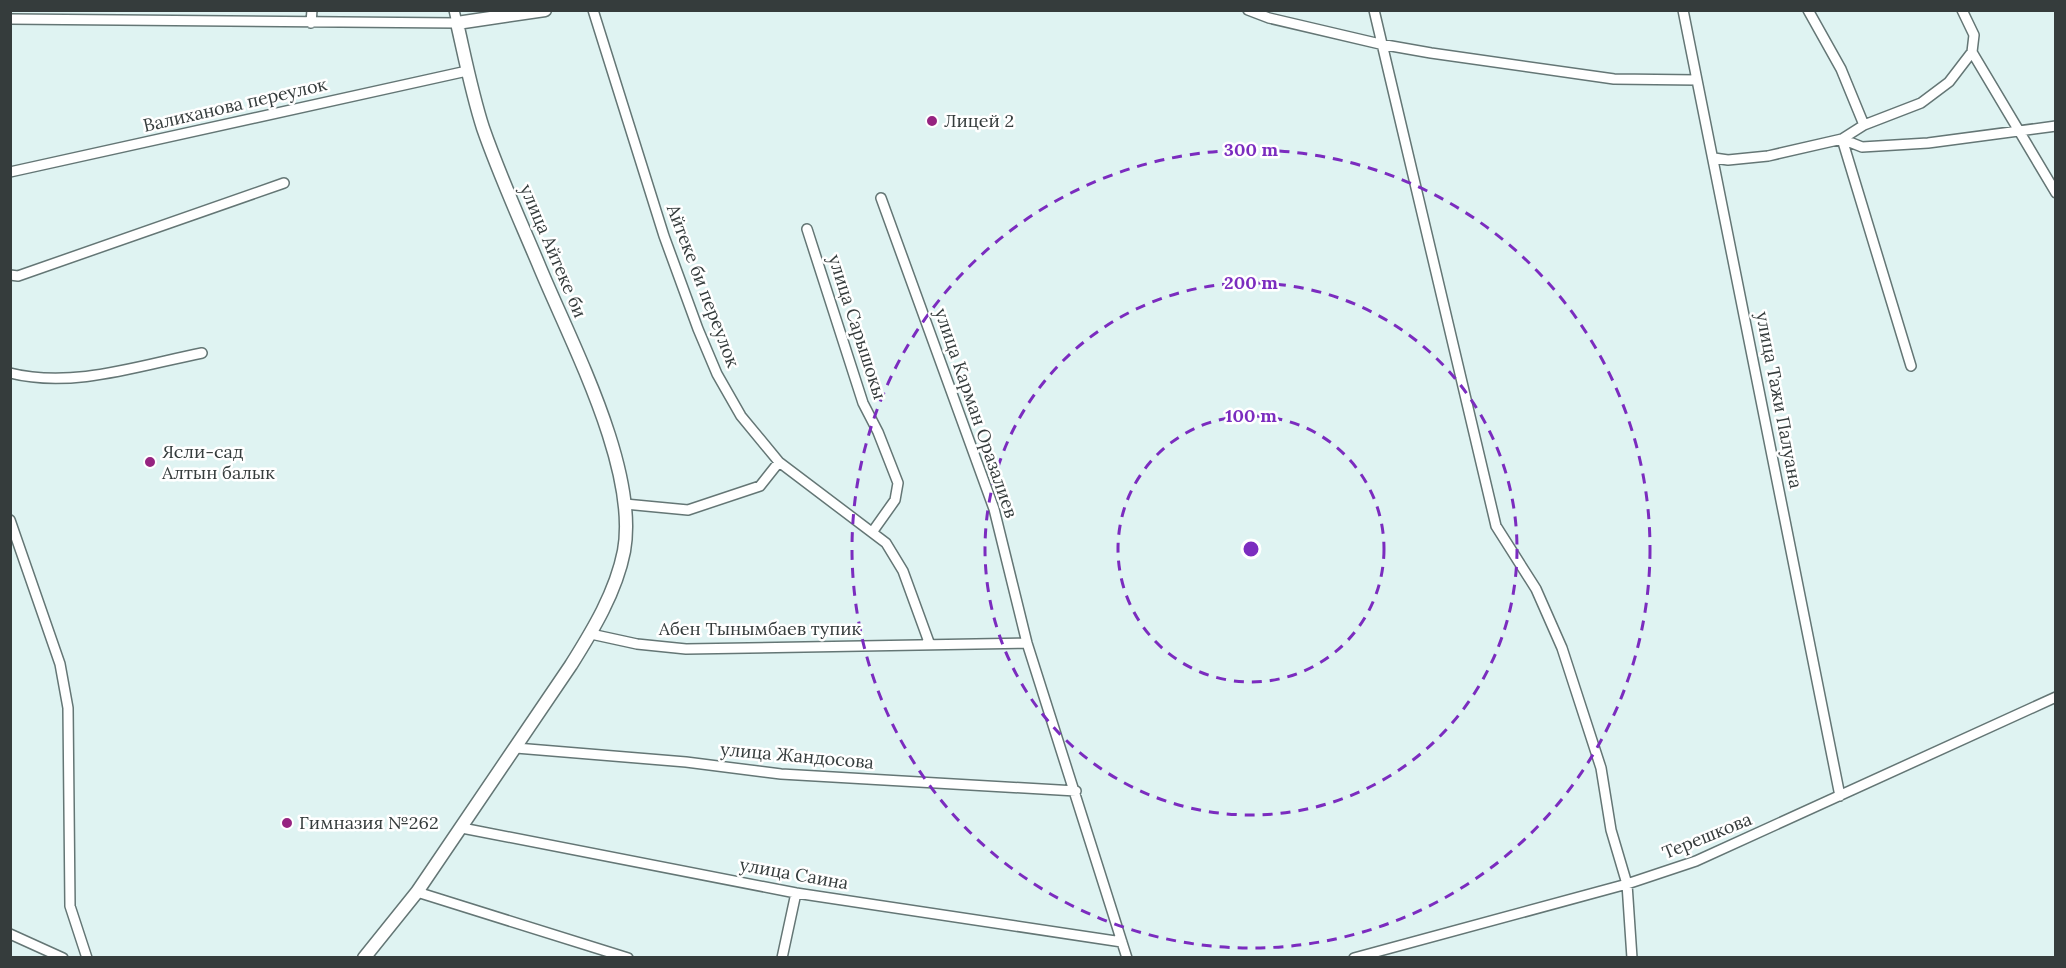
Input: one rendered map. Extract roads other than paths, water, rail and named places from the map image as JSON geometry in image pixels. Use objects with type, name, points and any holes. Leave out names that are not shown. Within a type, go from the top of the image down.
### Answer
[{"type":"street","points":[[217,21],[218,10]]},
{"type":"street","points":[[311,22],[312,10]]},
{"type":"street","points":[[10,19],[85,14],[217,21],[311,22],[545,10]]},
{"type":"street","name":"Айтеке би переулок","points":[[593,10],[657,215],[698,329],[717,374],[741,416],[779,462],[873,531],[896,558],[930,645]]},
{"type":"street","points":[[1248,10],[1269,18],[1380,44],[1614,78],[1697,80]]},
{"type":"street","points":[[1374,10],[1380,44],[1496,526],[1536,589],[1562,648],[1601,768],[1611,830],[1628,884],[1632,957]]},
{"type":"street","name":"улица Тажи Палуана","points":[[1683,10],[1840,796]]},
{"type":"street","points":[[1808,10],[1841,69],[1864,125]]},
{"type":"street","points":[[1714,158],[1728,160],[1768,156],[1842,139],[1864,125],[1921,103],[1949,81],[1972,52],[1974,35],[1962,10]]},
{"type":"street","name":"улица Айтеке би","points":[[364,957],[417,892],[462,828],[591,634],[617,579],[624,549],[625,504],[605,422],[483,128],[467,70],[456,16]]},
{"type":"street","points":[[1972,52],[2055,193]]},
{"type":"street","name":"Валиханова переулок","points":[[10,172],[467,70]]},
{"type":"street","points":[[1842,139],[1862,147],[1928,143],[2055,126]]},
{"type":"street","points":[[1842,139],[1911,366]]},
{"type":"street","points":[[10,275],[18,276],[284,183]]},
{"type":"street","name":"улица Карман Оразалиев","points":[[881,198],[994,509],[1027,643],[1127,957]]},
{"type":"street","name":"улица Сарышокы","points":[[807,229],[863,403],[878,432],[898,483],[895,500],[873,531]]},
{"type":"street","points":[[10,373],[44,378],[76,378],[202,353]]},
{"type":"street","points":[[625,504],[688,510],[760,486],[779,462]]},
{"type":"street","points":[[10,520],[60,664],[68,708],[70,906],[87,957]]},
{"type":"street","name":"Абен Тынымбаев тупик","points":[[591,634],[637,644],[686,649],[1027,643]]},
{"type":"street","name":"Терешкова","points":[[1354,957],[1628,884],[1696,861],[2055,697]]},
{"type":"street","name":"улица Жандосова","points":[[516,748],[686,762],[781,774],[1076,791]]},
{"type":"street","name":"улица Саина","points":[[462,828],[796,893],[1122,942]]},
{"type":"street","points":[[417,892],[628,957]]},
{"type":"street","points":[[782,957],[796,893]]},
{"type":"street","points":[[10,933],[63,957]]},
{"type":"place","name":"Лицей 2","points":[[932,121]]},
{"type":"place","name":"Ясли-сад Алтын балык","points":[[150,462]]},
{"type":"place","name":"Гимназия №262","points":[[287,823]]}]
